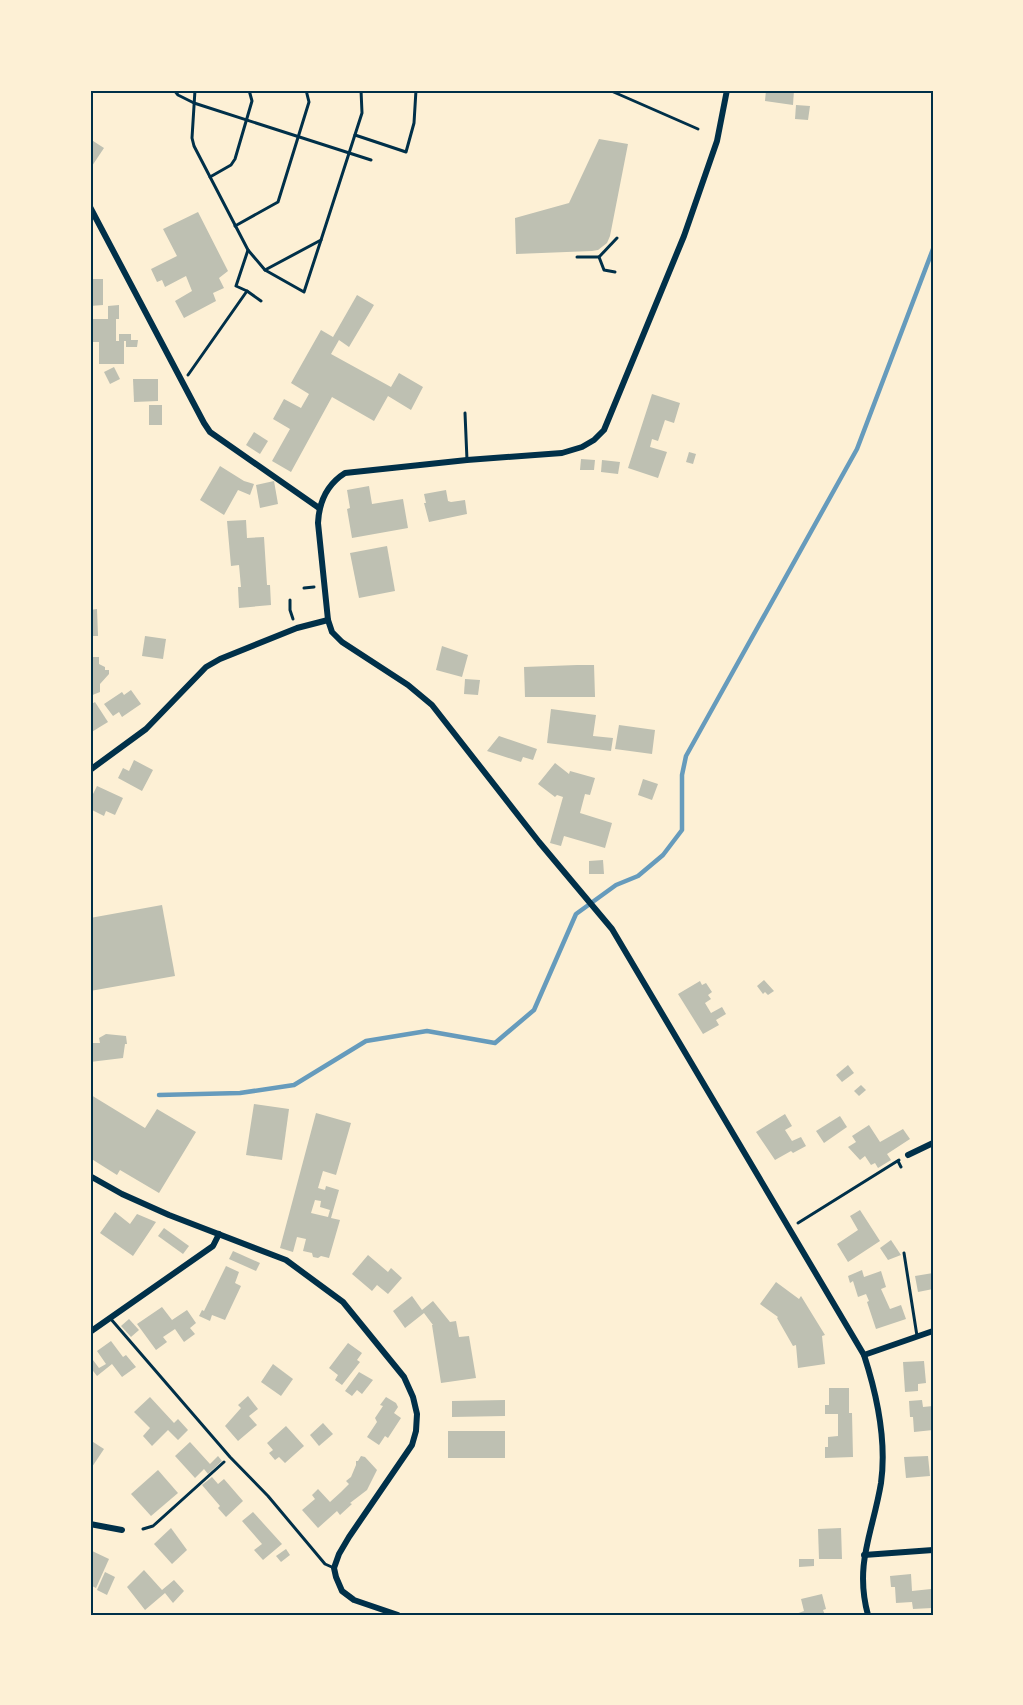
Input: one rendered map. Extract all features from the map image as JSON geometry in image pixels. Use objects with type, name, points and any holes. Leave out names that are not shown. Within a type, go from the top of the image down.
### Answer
[{"type":"street","points":[[727,90],[717,141],[684,236],[604,430],[582,447],[562,453],[466,460],[345,473],[330,486],[323,496],[318,523],[328,620],[332,632],[342,642],[408,685],[432,705],[539,842],[612,929],[791,1227],[864,1355],[880,1418],[882,1452],[881,1484],[864,1555],[863,1591],[868,1615]]},
{"type":"street","points":[[90,207],[182,384],[210,432],[319,508]]},
{"type":"street","points":[[90,770],[146,729],[206,667],[220,659],[297,628],[328,620]]},
{"type":"street","points":[[908,1155],[933,1143]]},
{"type":"street","points":[[90,1176],[122,1194],[169,1215],[286,1260],[343,1302],[404,1377],[413,1397],[417,1414],[412,1445],[349,1537],[334,1568],[342,1591],[354,1600],[398,1615]]},
{"type":"street","points":[[90,1332],[213,1246],[219,1234]]},
{"type":"street","points":[[864,1355],[933,1331]]},
{"type":"street","points":[[90,1524],[122,1530]]},
{"type":"street","points":[[864,1555],[933,1550]]},
{"type":"lane","points":[[465,413],[466,460]]},
{"type":"lane","points":[[904,1253],[917,1336]]},
{"type":"lane","points":[[110,1318],[230,1457],[268,1496],[325,1564],[334,1568]]},
{"type":"path","points":[[174,90],[178,95],[194,103],[371,160]]},
{"type":"path","points":[[195,90],[192,138],[194,146],[235,226],[248,250],[265,270],[304,292],[362,113],[361,90]]},
{"type":"path","points":[[210,178],[231,165],[235,159],[252,101],[249,90]]},
{"type":"path","points":[[235,226],[278,202],[309,102],[306,90]]},
{"type":"path","points":[[355,135],[406,152],[414,123],[416,90]]},
{"type":"path","points":[[609,90],[698,129]]},
{"type":"path","points":[[578,257],[598,257],[617,238]]},
{"type":"path","points":[[265,270],[321,240]]},
{"type":"path","points":[[248,250],[236,286],[248,291],[261,301]]},
{"type":"path","points":[[598,257],[604,270],[615,272]]},
{"type":"path","points":[[182,384],[248,291]]},
{"type":"path","points":[[290,600],[290,610],[297,628]]},
{"type":"path","points":[[791,1227],[908,1155]]},
{"type":"path","points":[[898,1161],[901,1167]]},
{"type":"path","points":[[143,1529],[153,1526],[230,1457]]},
{"type":"building","points":[[766,90],[794,90],[793,105],[765,101]]},
{"type":"building","points":[[796,105],[810,106],[808,120],[795,119]]},
{"type":"building","points":[[90,139],[104,148],[90,169]]},
{"type":"building","points":[[599,139],[628,144],[607,243],[598,250],[592,251],[516,254],[515,218],[569,203]]},
{"type":"building","points":[[198,212],[228,271],[219,278],[224,288],[213,293],[216,301],[184,318],[175,301],[192,291],[186,276],[165,287],[162,280],[157,282],[151,269],[177,256],[163,229]]},
{"type":"building","points":[[90,279],[103,279],[103,305],[90,306]]},
{"type":"building","points":[[357,295],[374,305],[349,347],[339,340],[331,354],[391,387],[399,373],[423,387],[411,410],[388,396],[374,421],[332,397],[291,472],[272,461],[290,429],[273,419],[284,399],[301,408],[309,394],[291,383],[321,330],[333,337]]},
{"type":"building","points":[[119,305],[119,319],[116,319],[116,341],[119,341],[119,334],[131,334],[131,340],[138,340],[137,347],[126,347],[126,341],[124,341],[124,364],[99,364],[99,342],[91,342],[91,319],[108,319],[108,306]]},
{"type":"building","points":[[114,367],[120,379],[110,384],[104,372]]},
{"type":"building","points":[[133,379],[158,379],[158,401],[134,402]]},
{"type":"building","points":[[652,394],[680,403],[674,423],[665,420],[658,441],[652,439],[650,447],[667,452],[658,478],[628,468]]},
{"type":"building","points":[[149,405],[162,405],[162,425],[149,425]]},
{"type":"building","points":[[254,432],[268,441],[260,454],[246,445]]},
{"type":"building","points":[[689,452],[696,454],[693,464],[686,462]]},
{"type":"building","points":[[581,459],[595,460],[594,470],[580,470]]},
{"type":"building","points":[[602,460],[620,462],[618,474],[601,472]]},
{"type":"building","points":[[220,466],[244,481],[254,484],[250,495],[238,490],[224,515],[200,500]]},
{"type":"building","points":[[274,481],[278,504],[260,508],[256,485]]},
{"type":"building","points":[[369,486],[372,504],[403,499],[408,528],[352,538],[347,509],[350,508],[347,490]]},
{"type":"building","points":[[446,490],[448,501],[465,500],[467,514],[429,522],[424,494]]},
{"type":"building","points":[[246,520],[247,538],[264,537],[267,585],[270,585],[271,605],[239,608],[238,587],[241,587],[239,565],[231,566],[227,521]]},
{"type":"building","points":[[387,546],[395,591],[359,598],[350,553]]},
{"type":"building","points":[[97,609],[98,636],[90,636],[90,610]]},
{"type":"building","points":[[145,636],[166,639],[163,659],[142,656]]},
{"type":"building","points":[[442,646],[468,655],[462,677],[436,670]]},
{"type":"building","points":[[90,657],[99,657],[99,664],[105,667],[105,670],[109,670],[109,674],[100,684],[100,692],[90,696]]},
{"type":"building","points":[[594,665],[595,697],[525,697],[524,667]]},
{"type":"building","points":[[465,679],[480,680],[478,695],[464,694]]},
{"type":"building","points":[[131,690],[141,704],[122,717],[119,712],[113,716],[104,704],[122,692],[124,695]]},
{"type":"building","points":[[95,702],[108,722],[90,733],[90,705]]},
{"type":"building","points":[[551,709],[596,715],[593,736],[613,738],[611,751],[547,743]]},
{"type":"building","points":[[619,725],[655,730],[652,754],[615,749]]},
{"type":"building","points":[[499,736],[537,749],[533,760],[523,757],[521,762],[487,751]]},
{"type":"building","points":[[134,760],[153,770],[142,791],[118,778],[123,768],[129,771]]},
{"type":"building","points":[[555,763],[569,774],[570,771],[595,778],[590,795],[585,794],[580,813],[612,823],[605,848],[564,836],[561,846],[550,843],[563,797],[557,795],[555,797],[538,784]]},
{"type":"building","points":[[643,779],[658,784],[652,800],[638,795]]},
{"type":"building","points":[[97,786],[123,798],[115,815],[106,811],[104,816],[90,809],[90,800]]},
{"type":"building","points":[[603,860],[604,874],[589,874],[589,861]]},
{"type":"building","points":[[162,905],[175,976],[90,991],[90,918]]},
{"type":"building","points":[[764,980],[774,991],[768,995],[765,992],[763,994],[757,986]]},
{"type":"building","points":[[700,981],[702,985],[706,983],[712,992],[708,995],[711,999],[705,1003],[711,1013],[722,1007],[726,1014],[716,1020],[719,1025],[703,1034],[678,994]]},
{"type":"building","points":[[106,1034],[126,1036],[127,1044],[125,1044],[123,1058],[90,1062],[90,1043],[100,1043],[99,1038]]},
{"type":"building","points":[[848,1065],[854,1073],[842,1082],[836,1075]]},
{"type":"building","points":[[861,1085],[866,1090],[859,1096],[854,1091]]},
{"type":"building","points":[[91,1095],[145,1128],[157,1109],[196,1132],[159,1193],[120,1170],[117,1175],[90,1158]]},
{"type":"building","points":[[254,1104],[289,1109],[282,1160],[246,1155]]},
{"type":"building","points":[[316,1113],[351,1123],[336,1175],[323,1171],[318,1188],[325,1190],[326,1186],[339,1190],[331,1218],[340,1220],[329,1258],[313,1257],[312,1253],[303,1251],[306,1239],[297,1237],[293,1252],[280,1248]],"holes":[[[315,1200],[321,1201],[320,1207],[330,1210],[328,1217],[311,1213]]]},
{"type":"building","points":[[785,1114],[792,1126],[785,1130],[792,1141],[801,1137],[806,1146],[775,1160],[756,1132]]},
{"type":"building","points":[[840,1116],[847,1127],[824,1143],[816,1131]]},
{"type":"building","points":[[869,1125],[880,1142],[903,1129],[910,1139],[887,1154],[891,1160],[878,1168],[875,1163],[871,1165],[865,1156],[860,1160],[848,1147],[856,1142],[852,1136]]},
{"type":"building","points":[[860,1210],[880,1241],[848,1262],[837,1244],[858,1230],[850,1216]]},
{"type":"building","points":[[115,1212],[130,1224],[137,1214],[156,1222],[133,1256],[100,1233]]},
{"type":"building","points":[[164,1228],[189,1246],[183,1254],[158,1236]]},
{"type":"building","points":[[891,1240],[901,1255],[888,1260],[880,1248]]},
{"type":"building","points":[[233,1251],[260,1263],[256,1271],[229,1259]]},
{"type":"building","points":[[368,1255],[388,1272],[391,1268],[402,1278],[388,1294],[377,1285],[372,1291],[352,1274]]},
{"type":"building","points":[[226,1266],[239,1272],[235,1283],[241,1286],[225,1320],[212,1315],[210,1321],[199,1316],[202,1310],[204,1311]]},
{"type":"building","points":[[862,1270],[864,1277],[881,1271],[886,1287],[881,1289],[890,1309],[901,1305],[906,1319],[876,1329],[866,1294],[858,1297],[853,1281],[850,1283],[848,1276]]},
{"type":"building","points":[[933,1273],[933,1289],[918,1292],[915,1276]]},
{"type":"building","points":[[776,1282],[799,1299],[801,1296],[825,1335],[822,1336],[825,1364],[798,1368],[796,1345],[793,1346],[778,1317],[760,1304]]},
{"type":"building","points":[[412,1296],[422,1310],[433,1301],[450,1322],[456,1321],[459,1337],[469,1336],[476,1378],[441,1383],[433,1325],[424,1313],[405,1328],[393,1311]]},
{"type":"building","points":[[162,1307],[172,1320],[187,1310],[196,1323],[190,1328],[195,1334],[184,1342],[175,1329],[163,1337],[167,1342],[156,1350],[137,1324]]},
{"type":"building","points":[[129,1319],[139,1330],[131,1337],[121,1326]]},
{"type":"building","points":[[111,1341],[123,1357],[126,1355],[136,1367],[122,1377],[112,1364],[97,1376],[90,1367],[90,1356],[99,1368],[106,1364],[97,1351]]},
{"type":"building","points":[[348,1343],[362,1353],[357,1360],[360,1362],[342,1385],[335,1380],[338,1375],[329,1368]]},
{"type":"building","points":[[924,1361],[926,1383],[918,1384],[918,1391],[905,1392],[903,1362]]},
{"type":"building","points":[[273,1364],[293,1379],[281,1396],[261,1382]]},
{"type":"building","points":[[359,1372],[373,1380],[362,1394],[357,1390],[352,1396],[345,1391]]},
{"type":"building","points":[[829,1388],[849,1388],[853,1457],[825,1458],[828,1437],[838,1436],[838,1414],[825,1414],[825,1405],[829,1405]]},
{"type":"building","points":[[248,1396],[258,1409],[249,1416],[257,1425],[238,1441],[225,1426],[241,1408],[238,1405]]},
{"type":"building","points":[[150,1397],[174,1423],[178,1419],[188,1430],[178,1440],[168,1430],[152,1446],[143,1436],[150,1428],[134,1412]]},
{"type":"building","points":[[386,1397],[396,1403],[398,1407],[394,1413],[401,1418],[388,1438],[385,1436],[379,1445],[367,1437],[377,1422],[375,1418]]},
{"type":"building","points":[[505,1400],[505,1416],[452,1417],[452,1401]]},
{"type":"building","points":[[922,1400],[923,1407],[933,1406],[933,1430],[914,1432],[909,1401]]},
{"type":"building","points":[[323,1423],[333,1434],[319,1446],[310,1435]]},
{"type":"building","points":[[286,1426],[304,1446],[285,1463],[279,1457],[275,1460],[269,1453],[273,1450],[267,1443]]},
{"type":"building","points":[[448,1431],[505,1431],[505,1458],[448,1458]]},
{"type":"building","points":[[90,1440],[104,1449],[90,1470]]},
{"type":"building","points":[[190,1442],[210,1464],[218,1456],[222,1461],[208,1474],[204,1469],[195,1478],[175,1456]]},
{"type":"building","points":[[361,1456],[365,1457],[377,1470],[367,1490],[350,1503],[352,1504],[340,1515],[337,1511],[318,1528],[302,1510],[315,1499],[312,1495],[318,1489],[330,1502],[341,1492],[349,1484],[346,1481],[351,1477],[356,1461]]},
{"type":"building","points":[[928,1456],[930,1476],[906,1478],[904,1457]]},
{"type":"building","points":[[158,1470],[178,1493],[151,1516],[131,1494]]},
{"type":"building","points":[[212,1477],[218,1484],[224,1479],[243,1501],[226,1517],[202,1485]]},
{"type":"building","points":[[253,1512],[282,1544],[263,1560],[254,1550],[262,1544],[242,1521]]},
{"type":"building","points":[[171,1528],[187,1550],[172,1564],[154,1544]]},
{"type":"building","points":[[841,1528],[842,1559],[819,1559],[818,1529]]},
{"type":"building","points":[[286,1549],[290,1555],[281,1562],[276,1556]]},
{"type":"building","points":[[90,1550],[109,1559],[96,1588],[90,1585]]},
{"type":"building","points":[[799,1559],[814,1559],[814,1566],[799,1567]]},
{"type":"building","points":[[144,1570],[162,1590],[174,1580],[184,1591],[173,1603],[165,1593],[145,1610],[127,1587]]},
{"type":"building","points":[[105,1572],[115,1577],[107,1595],[97,1590]]},
{"type":"building","points":[[911,1574],[912,1591],[931,1589],[932,1608],[913,1609],[912,1602],[896,1603],[895,1587],[891,1587],[890,1576]]},
{"type":"building","points":[[822,1594],[826,1609],[823,1610],[825,1615],[793,1615],[804,1611],[801,1599]]},
{"type":"waterway","points":[[159,1095],[240,1093],[294,1085],[366,1041],[427,1031],[495,1043],[534,1010],[576,914],[616,885],[638,876],[663,855],[682,830],[682,775],[686,756],[857,449],[933,249]]}]
